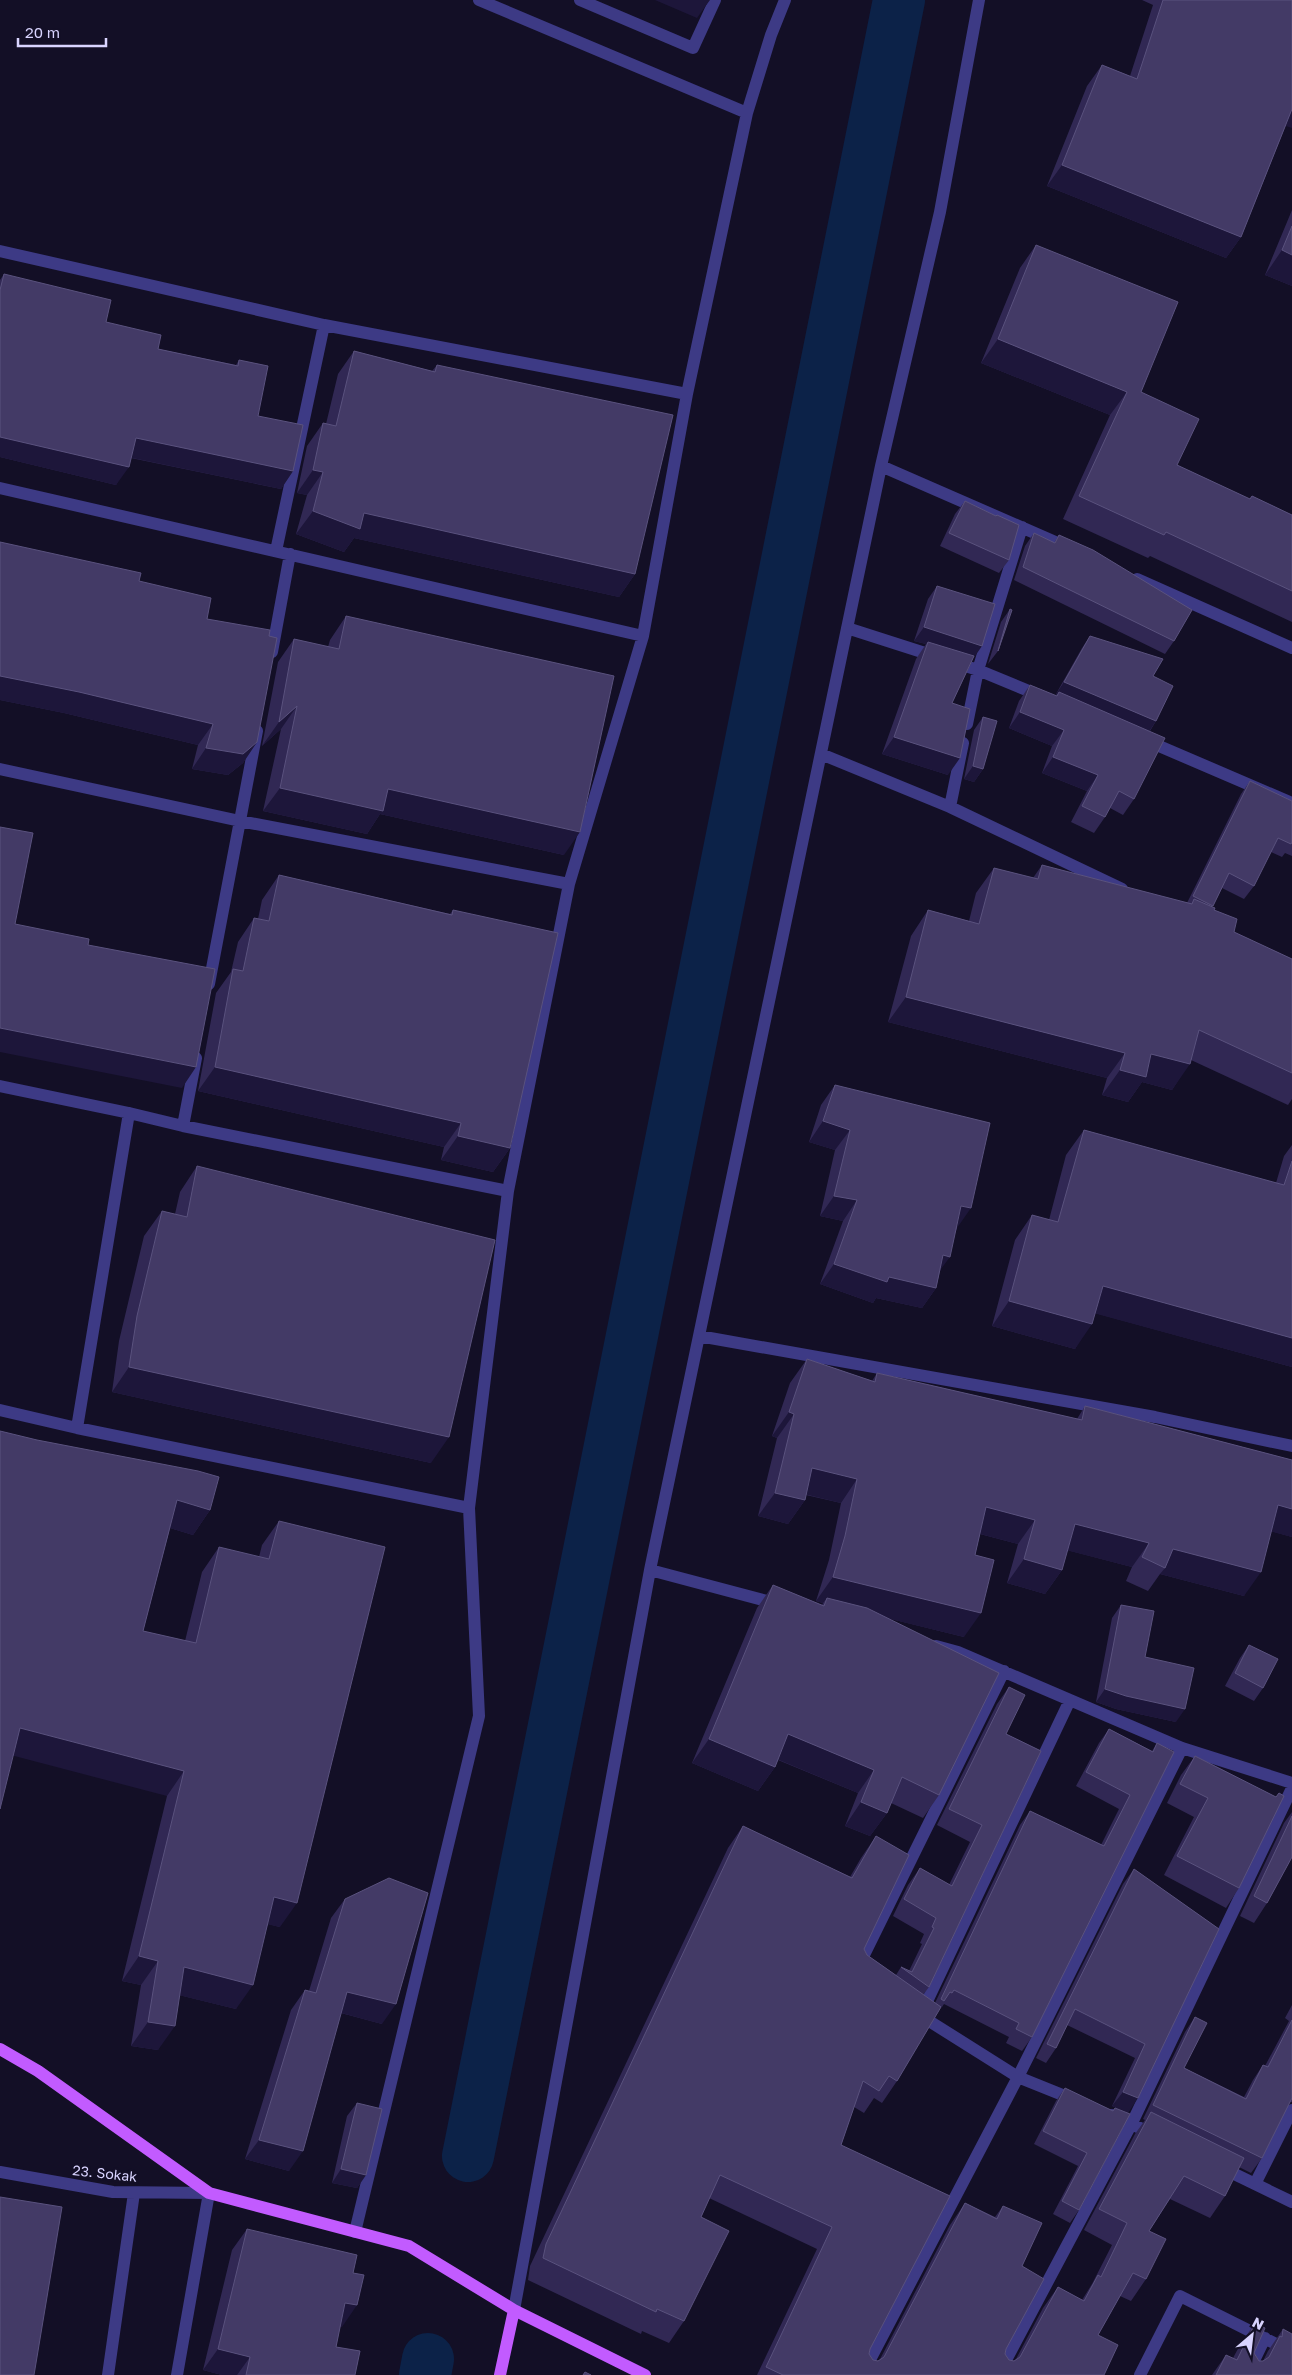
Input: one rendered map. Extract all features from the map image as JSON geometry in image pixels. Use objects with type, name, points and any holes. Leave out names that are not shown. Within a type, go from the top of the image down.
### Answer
[{"type":"main road","points":[[0,2049],[38,2071],[209,2193],[409,2246],[514,2310],[645,2375]]},
{"type":"main road","points":[[500,2375],[514,2310]]},
{"type":"street","points":[[479,0],[747,113]]},
{"type":"street","points":[[580,0],[693,48],[715,0]]},
{"type":"street","points":[[354,2232],[479,1716],[469,1508],[508,1190],[569,884],[643,636],[687,394],[747,113],[771,35],[785,0]]},
{"type":"street","points":[[514,2310],[650,1570],[881,466],[940,212],[979,0]]},
{"type":"street","points":[[0,251],[324,325],[687,394]]},
{"type":"street","points":[[276,551],[324,325]]},
{"type":"street","points":[[881,466],[1085,555]]},
{"type":"street","points":[[0,488],[643,636]]},
{"type":"street","points":[[950,807],[978,670],[1022,527]]},
{"type":"street","points":[[269,668],[290,554]]},
{"type":"street","points":[[1121,572],[1292,648]]},
{"type":"street","points":[[847,628],[978,670],[1050,700]]},
{"type":"street","points":[[208,993],[260,716]]},
{"type":"street","points":[[1131,734],[1292,802]]},
{"type":"street","points":[[821,754],[950,807],[1130,893]]},
{"type":"street","points":[[0,769],[240,821],[569,884]]},
{"type":"street","points":[[183,1126],[199,1041]]},
{"type":"street","points":[[0,1086],[183,1126],[508,1190]]},
{"type":"street","points":[[77,1428],[129,1113]]},
{"type":"street","points":[[698,1336],[1155,1417],[1292,1446]]},
{"type":"street","points":[[0,1410],[77,1428],[469,1508]]},
{"type":"street","points":[[650,1570],[794,1608]]},
{"type":"street","points":[[920,1642],[958,1652],[1182,1748],[1292,1783]]},
{"type":"street","points":[[865,1976],[857,1970],[1004,1671]]},
{"type":"street","points":[[920,2016],[1070,1700]]},
{"type":"street","points":[[862,2375],[1018,2077],[1182,1748]]},
{"type":"street","points":[[998,2375],[1132,2123],[1292,1788]]},
{"type":"street","points":[[904,2004],[1018,2077],[1132,2123],[1168,2141]]},
{"type":"street","points":[[1255,2184],[1292,2110]]},
{"type":"street","points":[[1211,2162],[1292,2202]]},
{"type":"street","name":"23. Sokak","points":[[0,2172],[113,2192],[209,2193]]},
{"type":"street","points":[[108,2375],[134,2193]]},
{"type":"street","points":[[176,2375],[209,2193]]},
{"type":"street","points":[[1140,2375],[1180,2296],[1292,2352]]},
{"type":"street","points":[[1247,2375],[1265,2338]]},
{"type":"building","points":[[1163,0],[1292,0],[1292,109],[1241,237],[1062,165],[1102,65],[1137,79]]},
{"type":"building","points":[[1292,226],[1292,255],[1282,250]]},
{"type":"building","points":[[1036,245],[1178,302],[1141,392],[1199,419],[1177,465],[1250,499],[1252,496],[1292,515],[1292,591],[1166,532],[1164,535],[1079,496],[1127,392],[998,339]]},
{"type":"building","points":[[4,274],[111,300],[106,322],[161,335],[158,349],[238,366],[239,360],[268,366],[258,416],[303,425],[293,471],[136,438],[129,467],[0,437],[0,290]]},
{"type":"building","points":[[354,351],[435,372],[437,365],[673,415],[635,574],[364,513],[360,529],[313,511],[323,472],[313,470],[323,423],[336,426]]},
{"type":"building","points":[[965,501],[1019,525],[1009,560],[949,533]]},
{"type":"building","points":[[1034,533],[1055,543],[1059,535],[1093,550],[1192,610],[1174,641],[1023,567]]},
{"type":"building","points":[[0,542],[141,573],[139,581],[211,598],[207,619],[270,630],[269,636],[277,638],[257,742],[243,754],[206,748],[213,724],[79,692],[0,676]]},
{"type":"building","points":[[937,586],[995,604],[982,646],[924,627]]},
{"type":"building","points":[[1010,609],[1012,610],[998,651]]},
{"type":"building","points":[[346,616],[614,676],[580,832],[388,789],[383,811],[280,788],[297,706],[279,722],[294,639],[339,649]]},
{"type":"building","points":[[1090,636],[1163,659],[1153,676],[1173,686],[1156,721],[1064,682]]},
{"type":"building","points":[[928,642],[974,656],[952,703],[970,709],[960,758],[894,737]]},
{"type":"building","points":[[1030,685],[1057,696],[1059,692],[1165,738],[1134,799],[1119,791],[1105,817],[1082,806],[1098,775],[1053,757],[1064,730],[1020,712]]},
{"type":"building","points":[[983,717],[997,721],[983,769],[973,766]]},
{"type":"building","points":[[1250,781],[1292,801],[1292,842],[1291,844],[1278,838],[1254,886],[1229,873],[1213,906],[1193,896]]},
{"type":"building","points":[[0,827],[33,833],[15,924],[89,939],[88,945],[215,969],[196,1067],[0,1028]]},
{"type":"building","points":[[1042,865],[1192,904],[1194,899],[1215,908],[1214,910],[1237,919],[1234,932],[1292,959],[1292,1073],[1199,1030],[1190,1064],[1151,1054],[1146,1077],[1120,1070],[1125,1053],[906,997],[928,910],[979,924],[994,868],[1038,879]]},
{"type":"building","points":[[279,875],[452,915],[453,910],[558,933],[510,1148],[458,1136],[461,1123],[215,1067],[233,969],[243,971],[254,918],[269,921]]},
{"type":"building","points":[[835,1085],[990,1123],[971,1208],[961,1206],[950,1257],[943,1255],[936,1288],[889,1277],[887,1282],[834,1264],[857,1200],[834,1196],[850,1130],[823,1121]]},
{"type":"building","points":[[1084,1130],[1284,1185],[1292,1161],[1292,1338],[1103,1286],[1092,1324],[1009,1301],[1032,1215],[1058,1222]]},
{"type":"building","points":[[197,1166],[495,1240],[449,1437],[129,1367],[137,1316],[162,1211],[187,1217]]},
{"type":"building","points":[[807,1359],[875,1382],[877,1373],[1082,1420],[1085,1406],[1292,1460],[1292,1509],[1278,1505],[1261,1572],[1173,1549],[1165,1568],[1142,1557],[1149,1543],[1075,1524],[1062,1570],[1024,1559],[1035,1520],[986,1507],[975,1555],[994,1560],[981,1613],[833,1577],[845,1536],[857,1479],[812,1468],[805,1500],[775,1493],[794,1414],[789,1412]]},
{"type":"building","points":[[0,1431],[198,1471],[219,1477],[210,1510],[177,1500],[143,1631],[196,1643],[219,1547],[269,1559],[279,1521],[385,1547],[297,1903],[274,1897],[253,1985],[184,1967],[175,2026],[148,2022],[158,1961],[139,1956],[184,1771],[20,1728],[0,1809]]},
{"type":"building","points":[[773,1585],[824,1606],[827,1598],[867,1608],[999,1673],[939,1795],[902,1777],[887,1813],[861,1802],[874,1770],[788,1734],[775,1767],[709,1739]]},
{"type":"building","points":[[1121,1605],[1154,1611],[1145,1657],[1194,1668],[1185,1709],[1126,1696],[1105,1689]]},
{"type":"building","points":[[1249,1645],[1278,1659],[1263,1688],[1235,1673]]},
{"type":"building","points":[[1009,1687],[1025,1695],[1006,1734],[1041,1751],[929,1987],[901,1967],[912,1972],[934,1928],[932,1927],[936,1918],[904,1899],[920,1868],[952,1886],[982,1825],[949,1809]]},
{"type":"building","points":[[1109,1729],[1153,1752],[1157,1743],[1174,1752],[1032,2037],[1016,2029],[1019,2023],[954,1990],[952,1993],[950,1992],[944,2001],[941,1999],[1030,1811],[1104,1846],[1130,1795],[1086,1772]]},
{"type":"building","points":[[1195,1756],[1276,1797],[1279,1793],[1284,1796],[1239,1888],[1177,1856],[1208,1798],[1180,1784]]},
{"type":"building","points":[[1292,1816],[1292,1857],[1267,1903],[1254,1896]]},
{"type":"building","points":[[743,1826],[852,1878],[876,1836],[909,1855],[864,1949],[867,1955],[941,2007],[897,2081],[889,2076],[879,2091],[863,2081],[841,2145],[950,2196],[870,2349],[869,2354],[873,2360],[878,2361],[884,2357],[965,2203],[997,2219],[1003,2206],[1042,2223],[1022,2266],[1044,2279],[1006,2349],[1005,2354],[1009,2360],[1014,2361],[1020,2357],[1058,2287],[1084,2301],[1098,2275],[1101,2277],[1127,2223],[1099,2209],[1151,2112],[1244,2158],[1225,2196],[1184,2176],[1149,2231],[1166,2239],[1146,2279],[1133,2273],[1098,2335],[1118,2345],[1104,2375],[783,2375],[766,2367],[832,2227],[720,2175],[701,2217],[729,2231],[684,2321],[657,2309],[656,2312],[543,2258],[546,2244]]},
{"type":"building","points":[[1134,1869],[1219,1929],[1138,2098],[1123,2092],[1145,2044],[1075,2009],[1056,2048],[1047,2044]]},
{"type":"building","points":[[389,1878],[428,1893],[396,2004],[347,1992],[303,2151],[259,2140],[305,1990],[316,1993],[345,1899]]},
{"type":"building","points":[[1195,2017],[1207,2023],[1184,2068],[1246,2099],[1263,2065],[1268,2067],[1292,2020],[1292,2098],[1262,2158],[1153,2105]]},
{"type":"building","points":[[1065,2088],[1113,2111],[1115,2108],[1130,2114],[1079,2210],[1062,2201],[1087,2153],[1043,2131]]},
{"type":"building","points":[[357,2103],[382,2109],[366,2175],[341,2169]]},
{"type":"building","points":[[0,2197],[62,2207],[34,2375],[0,2375]]},
{"type":"building","points":[[247,2229],[357,2255],[353,2273],[364,2275],[357,2305],[345,2303],[336,2347],[360,2351],[355,2375],[246,2375],[250,2357],[218,2349]]},
{"type":"building","points":[[1255,2323],[1265,2328],[1254,2353],[1259,2361],[1269,2357],[1280,2336],[1282,2337],[1283,2329],[1292,2334],[1292,2375],[1216,2375],[1226,2355],[1237,2360]]},
{"type":"waterway","points":[[468,2156],[899,0]]},
{"type":"waterway","points":[[425,2375],[428,2359]]}]
